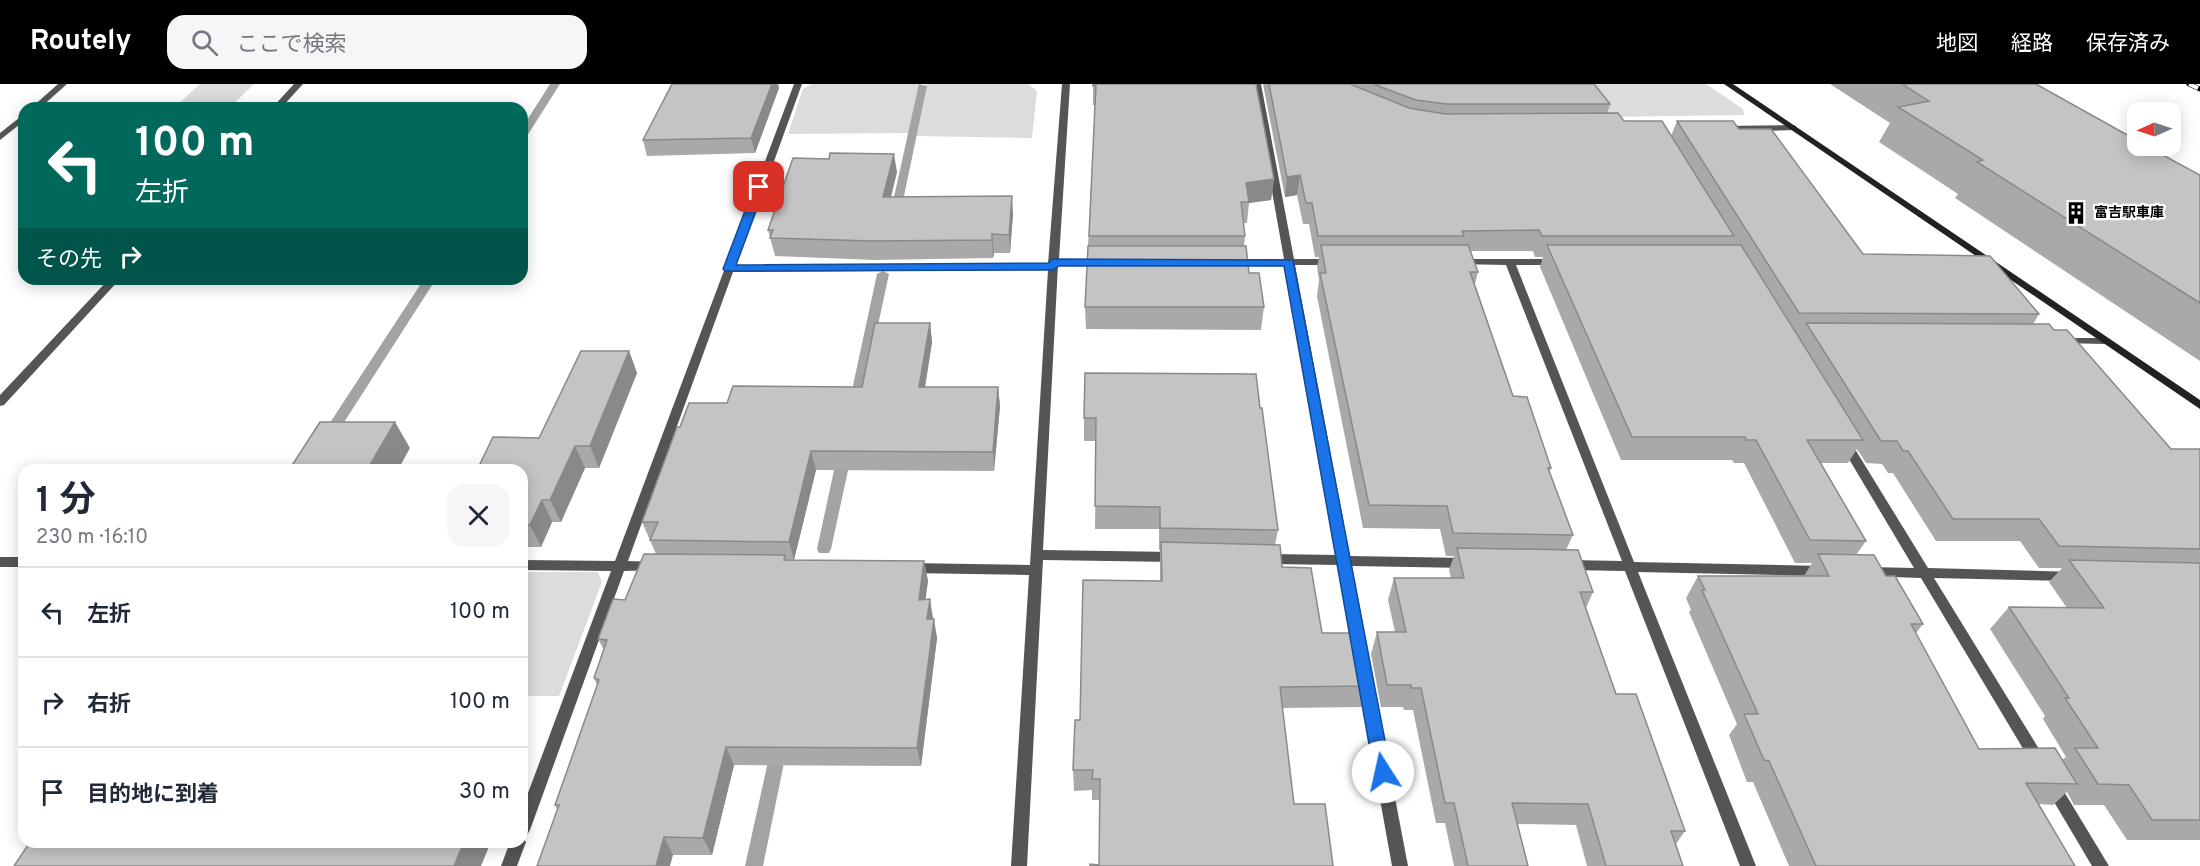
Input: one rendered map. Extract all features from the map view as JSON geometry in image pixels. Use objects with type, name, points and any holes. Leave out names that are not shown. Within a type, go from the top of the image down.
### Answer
[{"type":"street","points":[[42,102],[63,84]]},
{"type":"street","points":[[282,102],[299,84]]},
{"type":"street","points":[[528,814],[798,84]]},
{"type":"street","points":[[1019,866],[1053,265],[1066,84]]},
{"type":"street","points":[[1257,84],[1400,866]]},
{"type":"street","points":[[1728,84],[2200,405]]},
{"type":"street","points":[[0,137],[18,122]]},
{"type":"street","points":[[1713,129],[1793,128]]},
{"type":"street","points":[[729,269],[1053,265],[1112,262]]},
{"type":"street","points":[[1219,262],[1347,262]]},
{"type":"street","points":[[1452,262],[1569,262]]},
{"type":"street","points":[[1510,262],[1748,866]]},
{"type":"street","points":[[0,402],[109,285]]},
{"type":"street","points":[[2046,341],[2106,341]]},
{"type":"street","points":[[1838,431],[2101,866]]},
{"type":"street","points":[[893,568],[1191,558]]},
{"type":"street","points":[[1250,559],[1487,564]]},
{"type":"street","points":[[0,562],[18,562]]},
{"type":"street","points":[[528,565],[666,566]]},
{"type":"street","points":[[1558,565],[1830,571]]},
{"type":"street","points":[[1853,571],[2080,576]]},
{"type":"street","points":[[509,866],[516,848]]},
{"type":"shaded area","points":[[200,84],[254,84],[235,102],[180,102]]},
{"type":"shaded area","points":[[812,84],[920,84],[910,133],[788,134],[803,89]]},
{"type":"shaded area","points":[[926,84],[1028,84],[1037,91],[1032,138],[915,136]]},
{"type":"shaded area","points":[[1584,84],[1706,84],[1743,109],[1744,115],[1607,117]]},
{"type":"shaded area","points":[[528,572],[598,572],[602,582],[559,696],[528,696]]},
{"type":"building","points":[[672,84],[772,84],[751,138],[643,140]]},
{"type":"building","points":[[1093,84],[1256,84],[1274,179],[1246,183],[1249,202],[1241,202],[1245,236],[1089,236],[1096,86]]},
{"type":"building","points":[[1269,84],[1350,84],[1409,108],[1445,114],[1618,113],[1624,121],[1662,121],[1734,236],[1542,236],[1539,230],[1462,231],[1464,236],[1318,236],[1312,203],[1306,203],[1300,175],[1287,177]]},
{"type":"building","points":[[1373,84],[1594,84],[1610,104],[1446,104],[1416,100]]},
{"type":"building","points":[[1902,84],[2036,84],[2127,135],[2127,156],[2165,156],[2200,175],[2200,303],[1977,162],[1983,160],[1898,107],[1929,101]]},
{"type":"building","points":[[1677,121],[1733,121],[1739,129],[1771,129],[1863,254],[1990,256],[2039,314],[1799,313]]},
{"type":"building","points":[[830,153],[894,154],[883,197],[1012,196],[1009,235],[992,234],[992,240],[872,241],[770,238],[773,230],[768,230],[793,158],[829,159]]},
{"type":"building","points":[[1321,245],[1468,245],[1478,272],[1470,272],[1513,396],[1527,397],[1551,468],[1548,468],[1573,535],[1453,533],[1447,506],[1369,505],[1320,273],[1326,273]]},
{"type":"building","points":[[1547,245],[1741,245],[1863,440],[1807,440],[1866,541],[1810,540],[1756,440],[1746,440],[1745,437],[1632,437]]},
{"type":"building","points":[[1088,246],[1246,246],[1249,273],[1259,273],[1264,307],[1085,307]]},
{"type":"building","points":[[875,323],[930,323],[919,387],[998,387],[993,452],[811,451],[789,542],[650,540],[658,522],[642,522],[677,427],[680,427],[689,403],[727,403],[733,386],[862,387]]},
{"type":"building","points":[[1806,323],[2049,324],[2054,330],[2067,330],[2171,449],[2200,449],[2200,549],[2059,546],[2039,519],[1953,519],[1908,451],[1903,451],[1897,441],[1881,441]]},
{"type":"building","points":[[581,351],[629,351],[590,446],[575,446],[550,500],[542,500],[528,525],[528,464],[480,464],[493,437],[539,438]]},
{"type":"building","points":[[1085,373],[1256,374],[1278,530],[1160,528],[1160,507],[1095,506],[1096,418],[1084,418]]},
{"type":"building","points":[[320,422],[395,422],[370,464],[293,464]]},
{"type":"building","points":[[1161,542],[1280,545],[1282,567],[1311,568],[1322,633],[1358,633],[1368,686],[1280,687],[1294,804],[1325,804],[1333,866],[1090,866],[1090,864],[1099,865],[1100,779],[1092,779],[1093,770],[1073,770],[1075,720],[1080,720],[1083,580],[1162,581]]},
{"type":"building","points":[[1457,548],[1578,550],[1593,592],[1580,592],[1616,694],[1636,694],[1685,831],[1671,831],[1683,866],[1606,866],[1588,804],[1512,803],[1528,866],[1468,866],[1454,803],[1445,803],[1421,688],[1411,688],[1411,685],[1387,685],[1377,632],[1406,632],[1394,578],[1464,578]]},
{"type":"building","points":[[644,554],[785,555],[784,560],[924,561],[919,600],[930,599],[927,619],[934,619],[917,748],[726,747],[703,838],[664,837],[656,866],[537,866],[559,805],[555,805],[599,680],[594,678],[607,640],[598,639],[613,599],[625,600]]},
{"type":"building","points":[[1818,554],[1874,555],[1886,576],[1895,576],[1923,624],[1911,624],[1979,749],[2055,748],[2077,784],[2026,783],[2075,866],[1816,866],[1769,761],[1764,760],[1744,714],[1758,714],[1702,590],[1705,590],[1698,576],[1829,576]]},
{"type":"building","points":[[2069,560],[2200,563],[2200,820],[2152,820],[2129,785],[2098,784],[2075,748],[2098,748],[2065,698],[2069,698],[2009,607],[2104,608]]},
{"type":"building","points":[[26,848],[462,848],[454,866],[14,866]]},
{"type":"waterway","points":[[528,127],[555,84]]},
{"type":"waterway","points":[[895,215],[922,86]]},
{"type":"waterway","points":[[855,404],[883,274]]},
{"type":"waterway","points":[[327,438],[426,285]]},
{"type":"waterway","points":[[824,549],[845,452]]},
{"type":"waterway","points":[[754,866],[779,748]]},
{"type":"railway","points":[[2189,84],[2200,89]]},
{"type":"place","name":"富吉駅車庫","points":[[2076,213]]},
{"type":"route","points":[[759,187],[729,269],[1053,267],[1053,262],[1289,262],[1383,772]]}]
